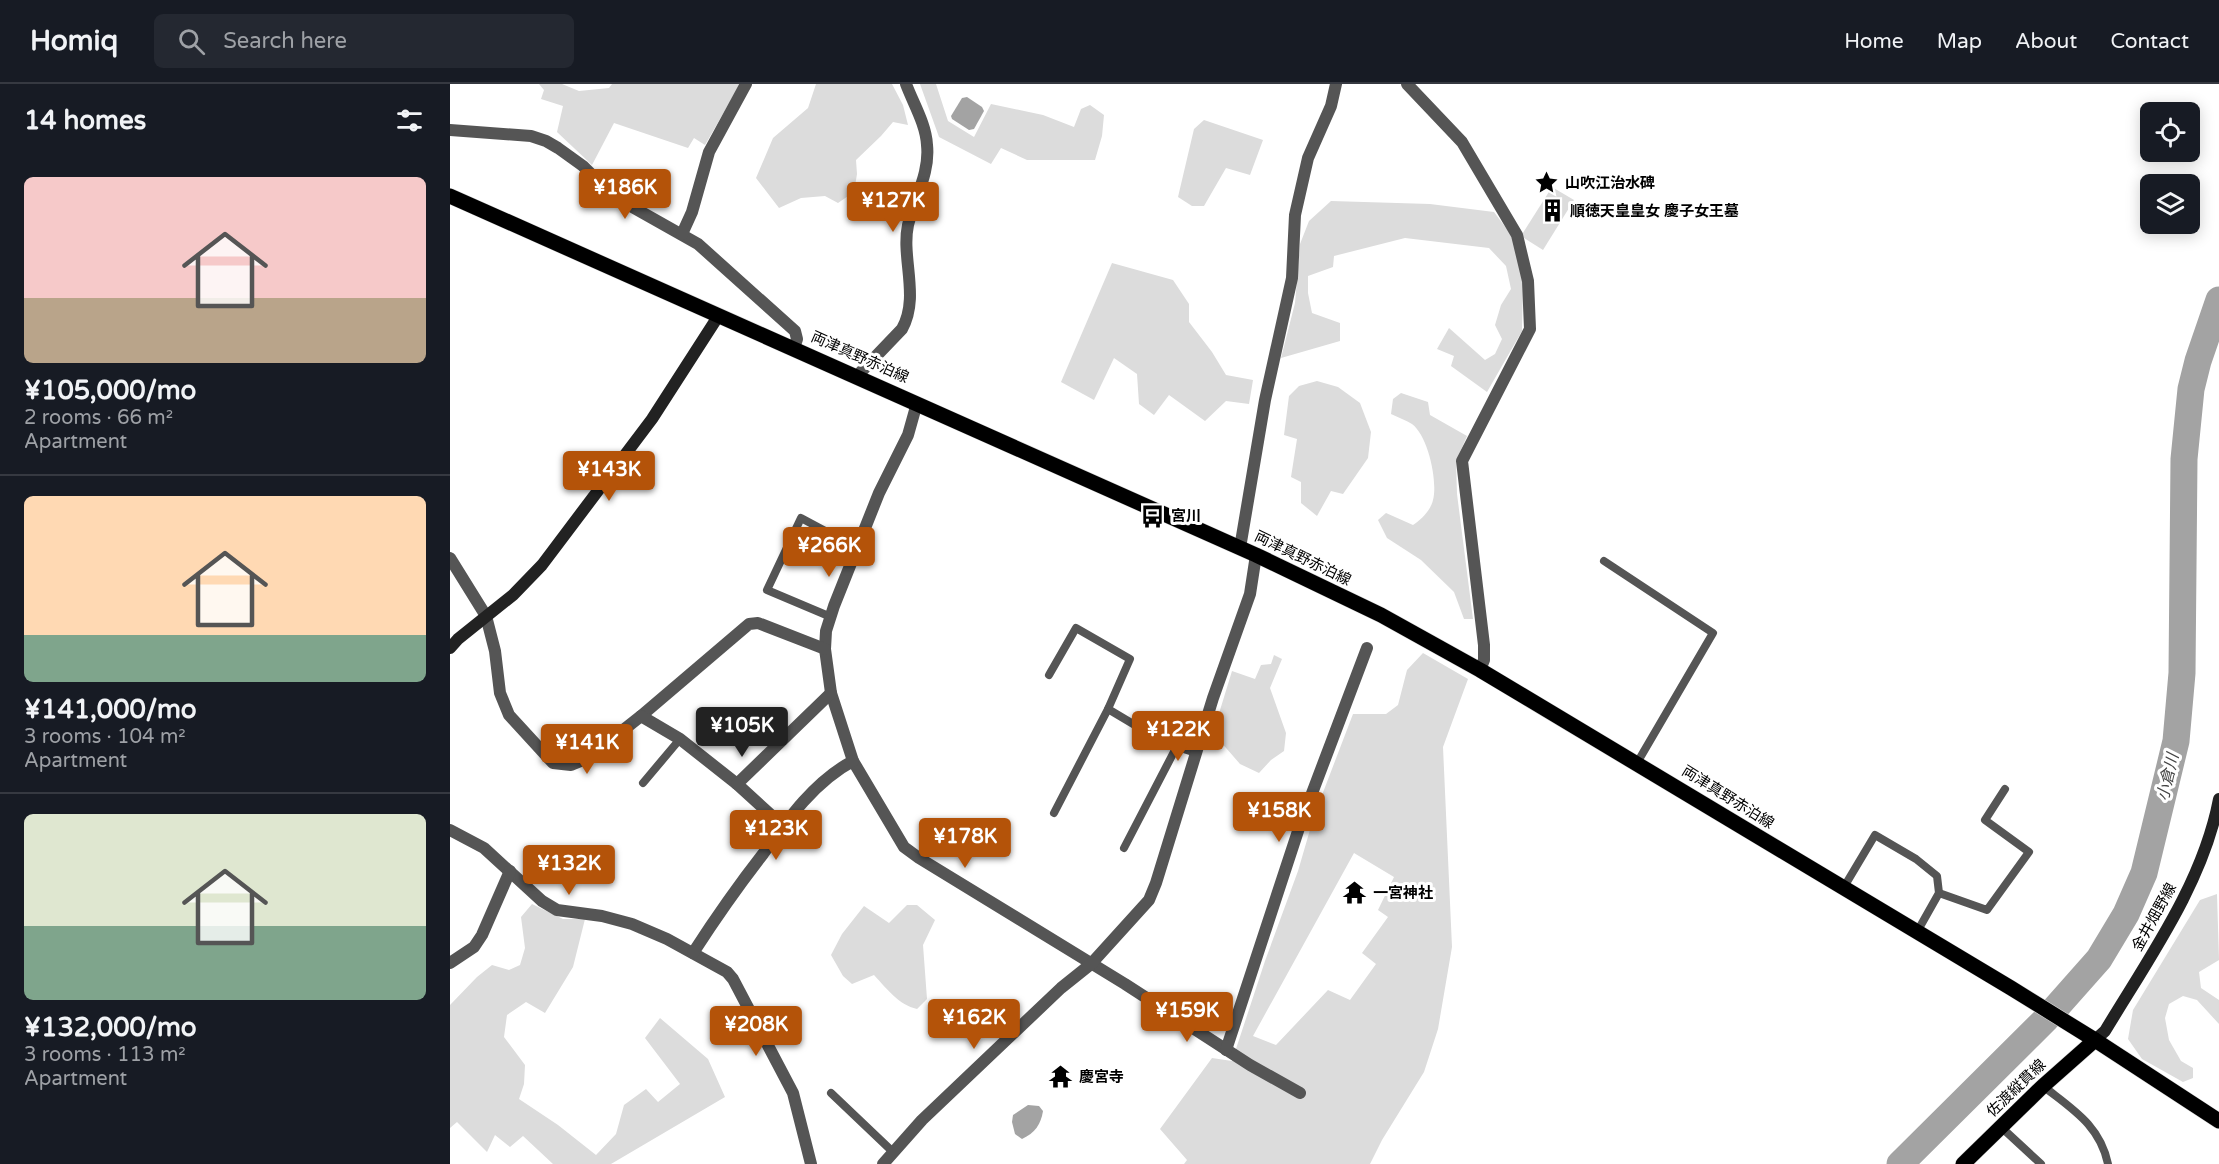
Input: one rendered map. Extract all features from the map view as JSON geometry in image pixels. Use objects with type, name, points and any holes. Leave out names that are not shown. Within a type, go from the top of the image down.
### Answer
[{"type":"main road","name":"両津真野赤泊線","points":[[450,196],[1256,555],[1381,615],[1480,670],[1844,887],[2089,1036],[2219,1121]]},
{"type":"main road","name":"佐渡縦貫線","points":[[1963,1164],[2043,1086],[2089,1036]]},
{"type":"street","points":[[682,234],[692,212],[709,152],[746,84]]},
{"type":"street","points":[[857,376],[902,329],[910,304],[908,226],[923,182],[927,163],[927,143],[906,84]]},
{"type":"street","points":[[1240,548],[1265,400],[1292,278],[1295,215],[1308,158],[1331,106],[1335,84]]},
{"type":"street","points":[[1407,84],[1462,142],[1517,235],[1528,281],[1530,329],[1462,461],[1484,645],[1484,660],[1480,670]]},
{"type":"street","points":[[450,130],[531,136],[546,141],[582,166],[620,200],[698,244],[795,331],[797,339],[794,348]]},
{"type":"street","points":[[450,648],[513,595],[542,565],[652,419],[719,315]]},
{"type":"street","points":[[917,403],[908,435],[879,493],[826,631],[825,649],[831,693],[853,761],[904,847],[1226,1050],[1300,1093]]},
{"type":"street","points":[[883,1164],[922,1120],[1061,988],[1091,964],[1149,900],[1213,698],[1250,594],[1256,555]]},
{"type":"street","points":[[450,558],[486,616],[495,651],[500,693],[509,715],[553,763],[571,765],[588,758],[641,716],[748,624],[758,623],[825,649]]},
{"type":"street","points":[[1226,1050],[1300,825],[1367,648]]},
{"type":"street","points":[[737,784],[831,693]]},
{"type":"street","points":[[641,716],[680,739],[737,784],[783,826]]},
{"type":"street","points":[[693,953],[722,908],[808,796],[841,767],[853,761]]},
{"type":"street","name":"金井畑野線","points":[[2089,1036],[2105,1031],[2145,966],[2202,859],[2214,825],[2219,799]]},
{"type":"street","points":[[450,830],[484,848],[542,901],[557,910],[602,916],[632,924],[667,939],[727,972],[733,979],[793,1093],[812,1164]]},
{"type":"street","points":[[450,963],[474,946],[482,935],[510,871]]},
{"type":"lane","points":[[831,617],[767,590],[801,518],[857,548]]},
{"type":"lane","points":[[1604,561],[1713,633],[1637,763]]},
{"type":"lane","points":[[1049,675],[1076,628],[1130,659],[1108,709],[1054,813]]},
{"type":"lane","points":[[1108,709],[1165,743],[1196,753]]},
{"type":"lane","points":[[643,783],[680,739]]},
{"type":"lane","points":[[1124,848],[1177,746]]},
{"type":"lane","points":[[1939,893],[1987,910],[2030,852],[1986,820],[2005,789]]},
{"type":"lane","points":[[1844,887],[1875,835],[1916,859],[1937,876],[1939,893],[1917,932]]},
{"type":"lane","points":[[2043,1086],[2087,1121],[2097,1134],[2108,1164]]},
{"type":"lane","points":[[831,1093],[893,1152]]},
{"type":"lane","points":[[2001,1127],[2041,1164]]},
{"type":"shaded area","points":[[539,84],[562,84],[579,91],[609,88],[612,84],[740,84],[705,145],[694,138],[688,148],[614,123],[592,165],[557,132],[563,106],[541,99],[544,90]]},
{"type":"shaded area","points":[[816,84],[892,84],[903,105],[908,125],[893,122],[856,160],[857,174],[854,192],[838,203],[825,196],[801,198],[779,208],[756,178],[773,138],[808,108]]},
{"type":"shaded area","points":[[920,84],[936,84],[948,121],[974,137],[991,104],[1043,115],[1074,127],[1081,109],[1090,105],[1104,115],[1102,136],[1095,160],[1027,160],[1001,148],[991,164],[939,137]]},
{"type":"shaded area","points":[[967,97],[982,107],[984,111],[974,129],[969,130],[951,116],[962,98]]},
{"type":"shaded area","points":[[1204,120],[1263,140],[1250,175],[1226,168],[1204,206],[1192,206],[1178,197],[1194,129]]},
{"type":"shaded area","points":[[1552,187],[1574,200],[1543,250],[1521,236]]},
{"type":"shaded area","points":[[1331,201],[1430,204],[1494,212],[1512,236],[1523,282],[1522,331],[1487,392],[1451,366],[1454,356],[1437,349],[1449,328],[1485,360],[1495,354],[1502,339],[1495,325],[1501,305],[1511,289],[1506,266],[1489,248],[1405,238],[1334,256],[1333,267],[1308,276],[1308,293],[1312,313],[1340,323],[1340,341],[1281,358],[1295,303],[1300,244],[1309,221]]},
{"type":"shaded area","points":[[1112,263],[1173,280],[1189,304],[1189,322],[1226,375],[1253,380],[1249,404],[1226,401],[1205,421],[1169,395],[1154,415],[1139,404],[1137,374],[1114,358],[1094,400],[1061,382]]},
{"type":"shaded area","points":[[1317,381],[1338,387],[1360,403],[1371,432],[1368,458],[1343,494],[1331,491],[1317,516],[1301,503],[1301,482],[1291,477],[1297,439],[1284,435],[1289,396],[1299,386]]},
{"type":"shaded area","points":[[1401,393],[1428,402],[1430,415],[1467,436],[1456,461],[1457,494],[1473,619],[1464,619],[1454,592],[1421,560],[1387,538],[1378,520],[1386,513],[1413,525],[1425,514],[1433,500],[1433,471],[1423,438],[1412,424],[1391,414],[1393,399]]},
{"type":"shaded area","points":[[1423,653],[1468,679],[1443,747],[1452,947],[1438,1029],[1424,1072],[1370,1164],[1184,1164],[1187,1160],[1160,1129],[1212,1058],[1232,1061],[1298,871],[1314,816],[1353,714],[1386,714],[1398,705],[1407,670]],"holes":[[[1354,853],[1394,877],[1378,910],[1388,917],[1362,953],[1376,964],[1350,1000],[1328,990],[1276,1045],[1253,1036]]]},
{"type":"shaded area","points":[[1274,655],[1282,659],[1270,688],[1286,733],[1284,751],[1271,760],[1259,773],[1240,764],[1213,733],[1232,671],[1255,679],[1261,665],[1271,664]]},
{"type":"shaded area","points":[[2217,894],[2219,960],[2199,972],[2201,988],[2219,1000],[2219,1024],[2197,1000],[2183,996],[2169,1004],[2165,1018],[2169,1040],[2181,1061],[2193,1068],[2193,1078],[2183,1082],[2142,1059],[2128,1039],[2133,1010],[2200,900]]},
{"type":"shaded area","points":[[532,904],[563,919],[585,919],[573,967],[545,1013],[526,1002],[507,1015],[504,1037],[525,1065],[524,1084],[519,1099],[558,1125],[596,1155],[616,1134],[624,1105],[646,1089],[658,1102],[680,1084],[645,1038],[660,1018],[708,1059],[725,1097],[611,1164],[553,1164],[523,1136],[510,1147],[495,1135],[487,1152],[457,1122],[450,1128],[450,1005],[492,965],[509,970],[520,965],[525,948],[521,917]]},
{"type":"shaded area","points":[[907,905],[917,905],[935,920],[923,945],[927,999],[917,1009],[899,1000],[874,975],[852,984],[843,976],[831,955],[842,934],[864,906],[889,923]]},
{"type":"shaded area","points":[[1028,1105],[1039,1106],[1043,1111],[1037,1128],[1022,1139],[1015,1134],[1013,1115]]},
{"type":"waterway","name":"小倉川","points":[[1900,1164],[2045,1020],[2099,959],[2126,914],[2144,873],[2176,741],[2182,673],[2184,459],[2191,389],[2219,300]]},
{"type":"place","name":"山吹江治水碑","points":[[1547,183]]},
{"type":"place","name":"順徳天皇皇女 慶子女王墓","points":[[1552,211]]},
{"type":"place","name":"宮川","points":[[1153,516]]},
{"type":"place","name":"一宮神社","points":[[1355,893]]},
{"type":"place","name":"慶宮寺","points":[[1061,1077]]}]
